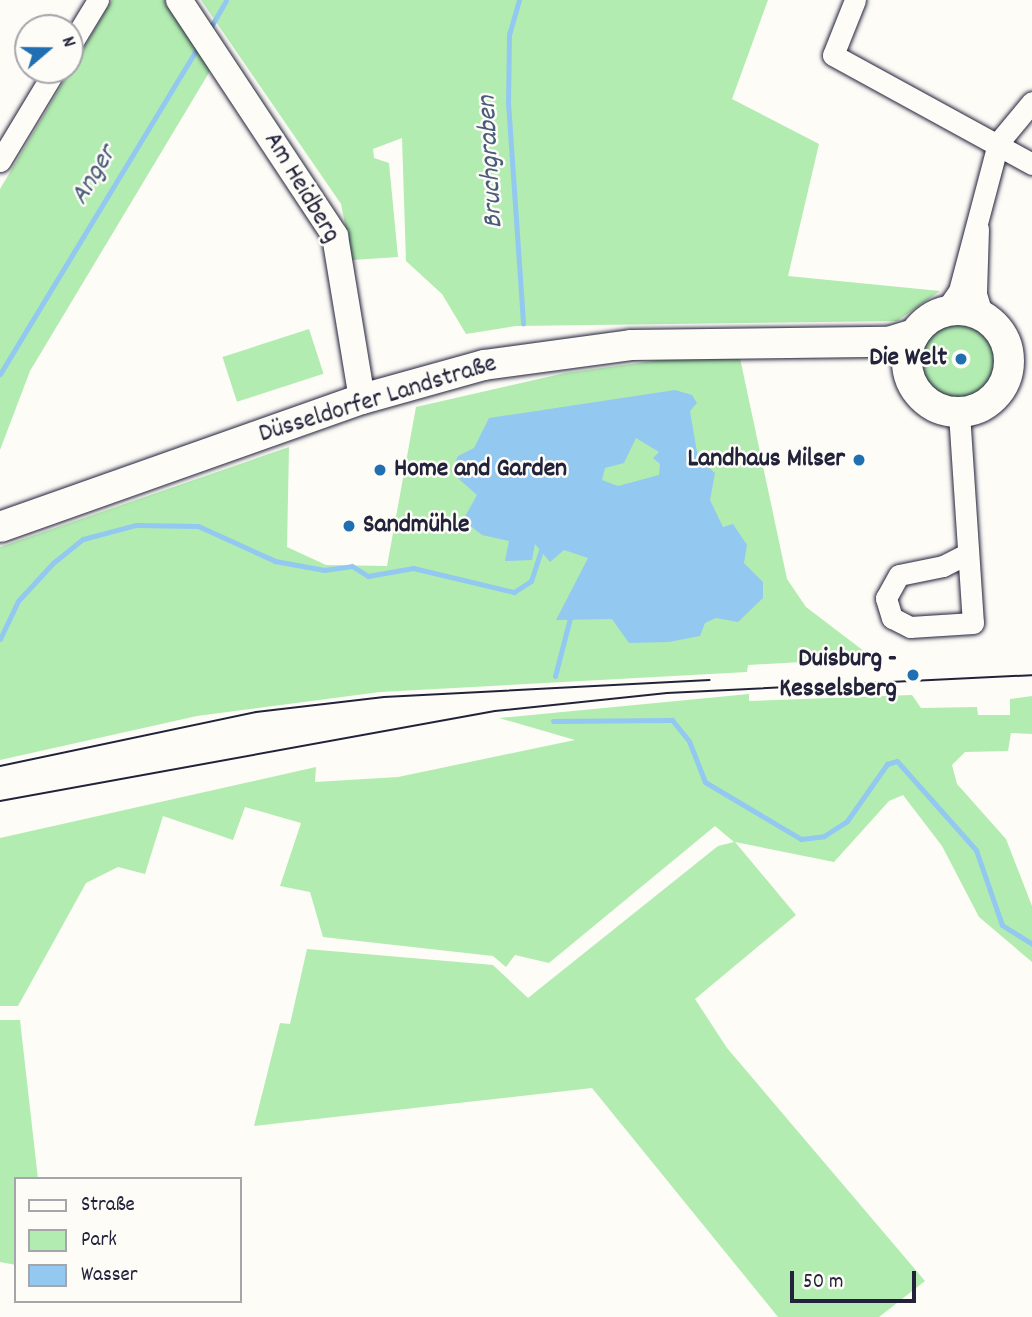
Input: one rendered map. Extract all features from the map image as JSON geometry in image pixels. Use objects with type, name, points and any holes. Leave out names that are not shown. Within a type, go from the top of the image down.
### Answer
[{"type":"main road","points":[[945,312],[983,317],[1020,355],[1000,390],[983,407],[959,413],[927,402],[908,374],[915,334],[945,312]]},
{"type":"main road","name":"Düsseldorfer Landstraße","points":[[0,527],[362,399],[534,356],[711,340],[812,344],[888,342],[915,334]]},
{"type":"main road","name":"Düsseldorfer Landstraße","points":[[812,344],[886,359],[908,374]]},
{"type":"main road","points":[[1000,390],[1032,379]]},
{"type":"street","points":[[84,23],[98,0]]},
{"type":"street","name":"Am Heidberg","points":[[179,0],[335,236],[362,399]]},
{"type":"street","points":[[855,0],[833,55],[1032,164]]},
{"type":"street","points":[[0,161],[47,84]]},
{"type":"street","points":[[945,312],[959,291],[998,143],[1032,102]]},
{"type":"street","points":[[978,222],[976,294],[983,317]]},
{"type":"street","points":[[959,413],[973,623],[910,627],[892,618],[886,598],[899,575],[968,553]]},
{"type":"green space","points":[[112,0],[166,0],[210,71],[30,371],[0,450],[0,189],[62,84],[84,84],[84,47]]},
{"type":"green space","points":[[201,0],[768,0],[732,99],[819,144],[788,276],[940,291],[897,321],[516,326],[466,334],[442,294],[406,261],[402,138],[373,149],[374,158],[389,163],[398,257],[352,260],[341,204]]},
{"type":"green space","points":[[958,321],[974,324],[987,333],[996,346],[999,362],[996,378],[987,391],[974,400],[958,403],[942,400],[929,391],[920,378],[917,362],[920,346],[929,333],[942,324]]},
{"type":"green space","points":[[309,329],[324,374],[237,402],[222,357]]},
{"type":"green space","points":[[740,358],[787,579],[806,607],[873,658],[748,665],[747,672],[380,692],[197,716],[0,760],[0,547],[289,447],[287,547],[326,565],[387,566],[416,407],[565,373],[668,359]]},
{"type":"green space","points":[[749,694],[749,701],[912,695],[921,708],[977,707],[978,715],[1010,715],[1010,699],[1032,696],[1032,734],[1011,733],[1008,751],[965,752],[952,765],[957,784],[1006,839],[1032,906],[1032,962],[979,917],[942,846],[903,795],[889,801],[834,862],[735,842],[796,915],[695,999],[727,1048],[925,1281],[879,1317],[778,1317],[592,1088],[254,1126],[280,1023],[290,1024],[307,949],[493,965],[528,998],[718,846],[734,842],[715,826],[549,963],[515,955],[506,967],[493,956],[323,937],[310,892],[280,886],[301,823],[245,807],[233,840],[163,816],[145,874],[118,867],[86,883],[18,1006],[0,1006],[0,838],[316,767],[315,782],[398,777],[575,740],[499,718]]},
{"type":"green space","points":[[0,1020],[20,1020],[38,1177],[14,1177],[14,1265],[0,1262]]},
{"type":"water","points":[[675,390],[692,395],[697,403],[690,411],[698,458],[715,473],[710,500],[723,527],[733,524],[747,545],[744,563],[763,582],[763,598],[738,622],[716,618],[705,623],[700,636],[669,642],[629,643],[612,619],[556,620],[588,558],[564,550],[550,562],[535,544],[532,560],[505,561],[509,541],[482,535],[463,520],[477,495],[451,472],[458,456],[474,448],[489,418]],"holes":[[[636,438],[659,452],[653,458],[660,464],[659,475],[618,486],[602,480],[605,468],[624,463]]]},
{"type":"waterway","name":"Anger","points":[[209,30],[226,0]]},
{"type":"waterway","name":"Bruchgraben","points":[[519,0],[509,34],[508,102],[523,323]]},
{"type":"waterway","name":"Anger","points":[[0,374],[200,44]]},
{"type":"waterway","points":[[0,639],[18,601],[53,563],[83,539],[136,525],[198,526],[275,561],[324,570],[352,566],[368,576],[413,568],[514,592],[531,581],[541,551]]},
{"type":"waterway","points":[[555,676],[570,618]]},
{"type":"waterway","points":[[553,721],[672,720],[689,741],[705,782],[801,839],[824,836],[847,821],[887,764],[897,761],[976,850],[1002,925],[1032,944]]},
{"type":"tram line","points":[[0,801],[495,711],[667,693],[1032,675]]},
{"type":"tram line","points":[[0,766],[256,712],[384,697],[710,680]]},
{"type":"place","name":"Die Welt","points":[[961,359]]},
{"type":"place","name":"Landhaus Milser","points":[[859,460]]},
{"type":"place","name":"Home and Garden","points":[[380,470]]},
{"type":"place","name":"Sandmühle","points":[[349,526]]},
{"type":"place","name":"Duisburg - Kesselsberg","points":[[913,675]]}]
